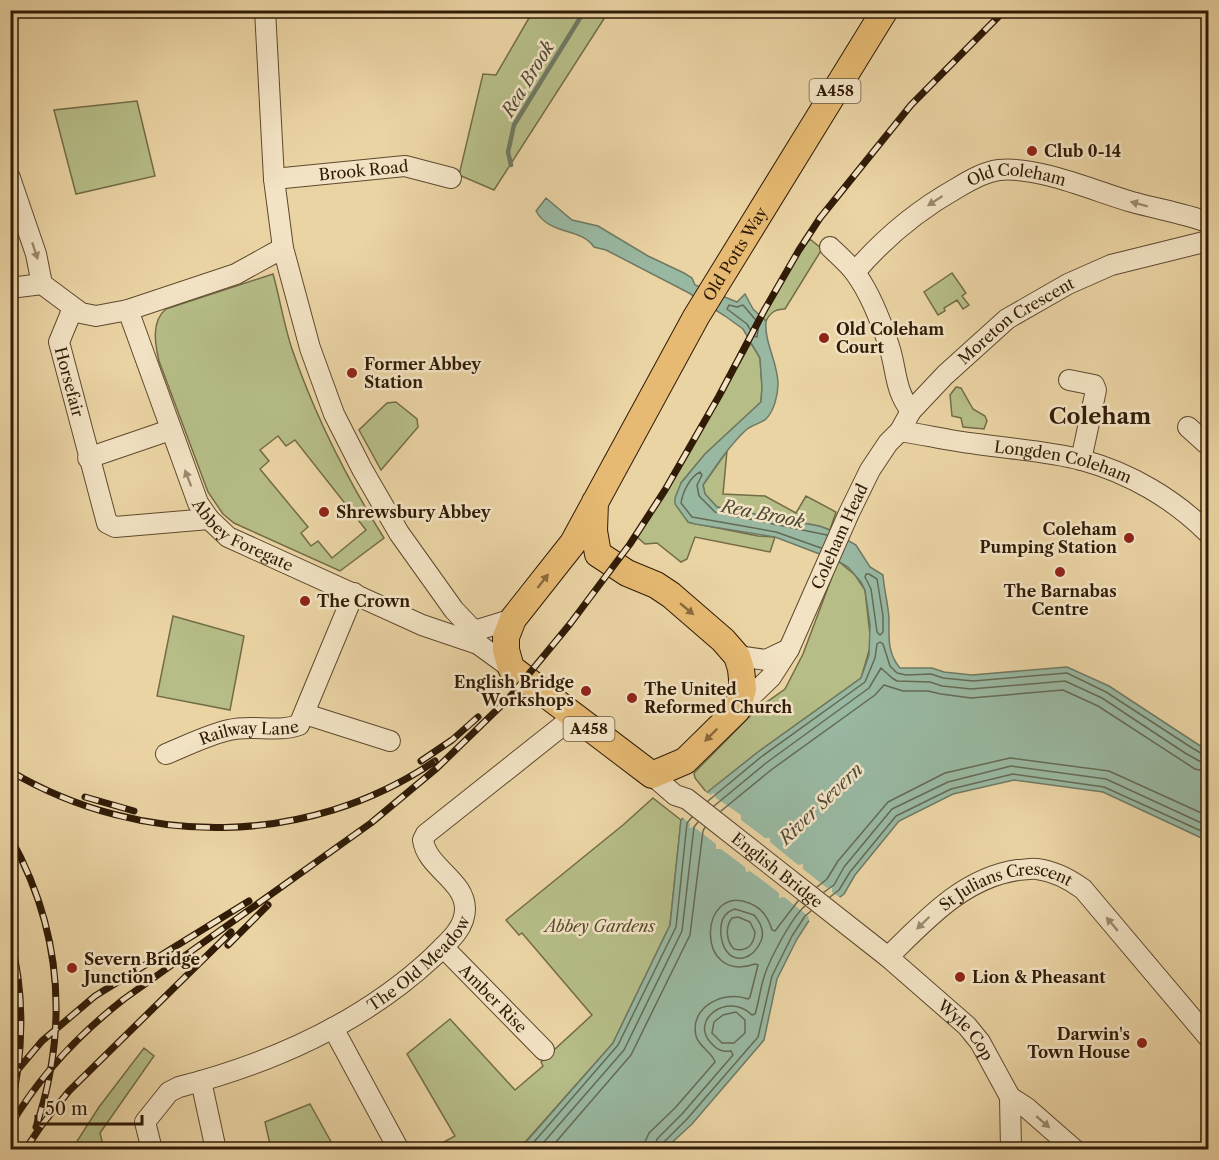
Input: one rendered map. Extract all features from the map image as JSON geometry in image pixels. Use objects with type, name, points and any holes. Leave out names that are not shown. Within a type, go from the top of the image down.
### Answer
[{"type":"main road","name":"Old Potts Way","points":[[585,544],[594,531],[595,502],[696,317],[885,10]]},
{"type":"main road","points":[[511,668],[507,658],[506,637],[513,619],[585,544],[604,541],[631,562],[639,577],[671,595],[723,640],[737,656],[743,689],[737,710]]},
{"type":"main road","name":"Abbey Foregate","points":[[511,668],[652,775]]},
{"type":"main road","name":"Coleham Head","points":[[652,775],[685,761],[737,710]]},
{"type":"street","name":"Abbey Foregate","points":[[265,10],[274,179],[282,248],[309,348],[334,414],[399,533],[476,638],[511,668]]},
{"type":"street","name":"Brook Road","points":[[274,179],[405,166],[451,178]]},
{"type":"street","name":"Old Coleham","points":[[855,272],[882,242],[937,199],[973,178],[996,170],[1018,170],[1039,174],[1135,203],[1205,229]]},
{"type":"street","points":[[10,178],[36,255],[42,284],[73,308],[87,315],[96,316],[128,310],[236,274],[282,248]]},
{"type":"street","name":"Moreton Crescent","points":[[900,430],[911,411],[945,375],[1007,320],[1041,298],[1094,271],[1160,252],[1205,229]]},
{"type":"street","points":[[830,247],[855,272],[875,310],[890,347],[898,388],[911,411]]},
{"type":"street","points":[[10,288],[42,284]]},
{"type":"street","name":"Horsefair","points":[[73,308],[59,342],[106,523],[115,527],[209,519]]},
{"type":"street","name":"Abbey Foregate","points":[[128,310],[198,503],[209,519],[228,537],[422,625],[476,638]]},
{"type":"street","points":[[1069,380],[1094,385],[1096,390],[1081,460]]},
{"type":"street","points":[[1188,427],[1209,445]]},
{"type":"street","points":[[88,458],[170,430]]},
{"type":"street","name":"Longden Coleham","points":[[900,430],[1081,460],[1135,480],[1175,505],[1209,533]]},
{"type":"street","name":"Coleham Head","points":[[737,710],[771,677],[789,649],[828,558],[870,470],[900,430]]},
{"type":"street","name":"Railway Lane","points":[[166,754],[229,729],[255,727],[287,729],[300,724],[354,593]]},
{"type":"street","points":[[476,638],[513,619]]},
{"type":"street","points":[[737,656],[766,660],[789,649]]},
{"type":"street","points":[[305,714],[390,741]]},
{"type":"street","name":"The Old Meadow","points":[[152,1149],[145,1122],[169,1092],[178,1087],[269,1058],[333,1028],[386,997],[444,947],[464,920],[465,903],[460,891],[428,856],[423,840],[426,834],[573,716]]},
{"type":"street","points":[[685,761],[682,780],[688,800]]},
{"type":"street","name":"Abbey Foregate","points":[[652,775],[675,795],[688,800]]},
{"type":"street","name":"English Bridge","points":[[688,800],[867,941]]},
{"type":"street","name":"St Julians Crescent","points":[[888,957],[938,909],[978,882],[1006,872],[1035,869],[1056,873],[1083,889],[1209,1036]]},
{"type":"street","name":"Wyle Cop","points":[[867,941],[967,1026],[980,1042],[1010,1097],[1011,1149]]},
{"type":"street","name":"Amber Rise","points":[[444,947],[544,1050]]},
{"type":"street","points":[[333,1028],[399,1149]]},
{"type":"street","points":[[201,1081],[216,1149]]},
{"type":"street","points":[[1010,1097],[1028,1108],[1075,1149]]},
{"type":"green space","points":[[533,11],[609,11],[494,190],[459,175],[483,74],[496,75]]},
{"type":"green space","points":[[137,101],[155,176],[76,194],[54,110]]},
{"type":"green space","points":[[810,239],[822,249],[785,309],[773,312],[766,321],[762,318],[796,258]]},
{"type":"green space","points":[[952,273],[966,293],[962,296],[969,305],[963,309],[957,300],[938,315],[924,292]]},
{"type":"green space","points":[[273,274],[289,340],[321,423],[357,493],[384,538],[340,571],[234,523],[223,514],[208,492],[159,361],[155,333],[158,320],[166,309]],"holes":[[[278,436],[286,446],[295,440],[366,530],[332,558],[318,541],[311,546],[301,533],[308,527],[260,469],[269,461],[260,450]]]},
{"type":"green space","points":[[751,343],[760,358],[761,402],[705,454],[681,483],[688,522],[758,536],[775,537],[770,552],[695,537],[687,559],[681,562],[657,543],[645,544],[637,537],[680,469]]},
{"type":"green space","points":[[956,387],[961,388],[973,409],[985,416],[987,421],[984,429],[963,427],[961,418],[952,416],[950,395]]},
{"type":"green space","points":[[396,402],[417,419],[418,427],[381,470],[359,430],[387,403]]},
{"type":"green space","points":[[727,451],[723,494],[765,496],[796,513],[806,496],[836,512],[830,530],[717,507],[705,494],[703,485]]},
{"type":"green space","points":[[838,561],[855,575],[865,590],[871,644],[861,678],[758,752],[707,793],[695,778],[694,773],[757,709],[785,689],[803,654]]},
{"type":"green space","points":[[173,616],[244,636],[230,710],[157,696]]},
{"type":"green space","name":"Abbey Gardens","points":[[653,798],[681,820],[670,925],[613,1043],[519,1149],[431,1149],[455,1136],[407,1054],[450,1019],[515,1090],[543,1066],[541,1062],[592,1015],[522,933],[519,935],[506,920]]},
{"type":"green space","points":[[144,1048],[154,1056],[100,1133],[104,1149],[72,1149],[99,1107]]},
{"type":"green space","points":[[310,1104],[335,1149],[271,1149],[265,1122]]},
{"type":"water","name":"River Severn","points":[[546,198],[572,220],[598,226],[648,256],[684,273],[692,278],[695,285],[737,302],[745,294],[753,309],[766,321],[767,337],[777,376],[778,388],[775,403],[766,419],[746,430],[723,456],[703,485],[705,494],[717,507],[819,526],[856,545],[870,567],[883,575],[890,644],[893,656],[900,668],[932,668],[944,672],[972,675],[1067,667],[1109,686],[1208,751],[1208,841],[1103,792],[1014,780],[953,794],[899,821],[855,875],[844,894],[810,919],[797,939],[777,979],[764,1040],[692,1124],[665,1149],[519,1150],[613,1043],[670,925],[681,820],[710,790],[758,752],[861,678],[869,655],[870,625],[865,590],[861,582],[848,567],[838,561],[775,537],[688,522],[675,504],[681,483],[705,454],[761,402],[760,358],[743,329],[689,293],[606,250],[594,247],[581,236],[557,228],[542,219],[536,211]]},
{"type":"pier","points":[[705,791],[710,795],[714,793],[716,798],[741,815],[741,820],[765,838],[770,838],[770,842],[798,865],[803,864],[803,869],[827,888],[832,887],[832,892],[842,899],[814,921],[809,921],[808,916],[784,897],[779,898],[779,893],[750,871],[746,872],[745,867],[721,849],[716,849],[716,844],[694,827],[689,828],[690,824],[681,816]]},
{"type":"waterway","name":"Rea Brook","points":[[511,165],[508,152],[514,125],[585,10]]},
{"type":"railway","points":[[10,1126],[47,1073],[107,1013],[371,823],[437,768],[509,698],[570,624],[630,544],[665,490],[719,396],[765,309],[820,218],[911,105],[1005,10]]},
{"type":"railway","points":[[421,761],[452,740],[478,717]]},
{"type":"railway","points":[[10,771],[61,796],[114,814],[169,825],[224,828],[280,823],[334,810],[386,789],[435,761]]},
{"type":"railway","points":[[85,797],[134,811]]},
{"type":"railway","points":[[10,837],[41,907],[50,943],[55,979],[56,1016],[53,1053],[36,1127]]},
{"type":"railway","points":[[10,1079],[42,1041],[95,996],[249,901]]},
{"type":"railway","points":[[228,945],[268,905]]},
{"type":"railway","points":[[25,1150],[69,1091],[231,932]]},
{"type":"railway","points":[[10,938],[18,980],[21,1024],[18,1068],[10,1110]]},
{"type":"place","name":"Club 0-14","points":[[1032,151]]},
{"type":"place","name":"Old Coleham Court","points":[[824,338]]},
{"type":"place","name":"Former Abbey Station","points":[[352,373]]},
{"type":"place","name":"Shrewsbury Abbey","points":[[324,512]]},
{"type":"place","name":"Coleham Pumping Station","points":[[1129,538]]},
{"type":"place","name":"The Barnabas Centre","points":[[1060,572]]},
{"type":"place","name":"The Crown","points":[[305,601]]},
{"type":"place","name":"English Bridge Workshops","points":[[586,691]]},
{"type":"place","name":"The United Reformed Church","points":[[632,698]]},
{"type":"place","name":"Severn Bridge Junction","points":[[72,968]]},
{"type":"place","name":"Lion & Pheasant","points":[[960,977]]},
{"type":"place","name":"Darwin's Town House","points":[[1142,1043]]},
{"type":"district","name":"Coleham","points":[[1100,416]]}]
